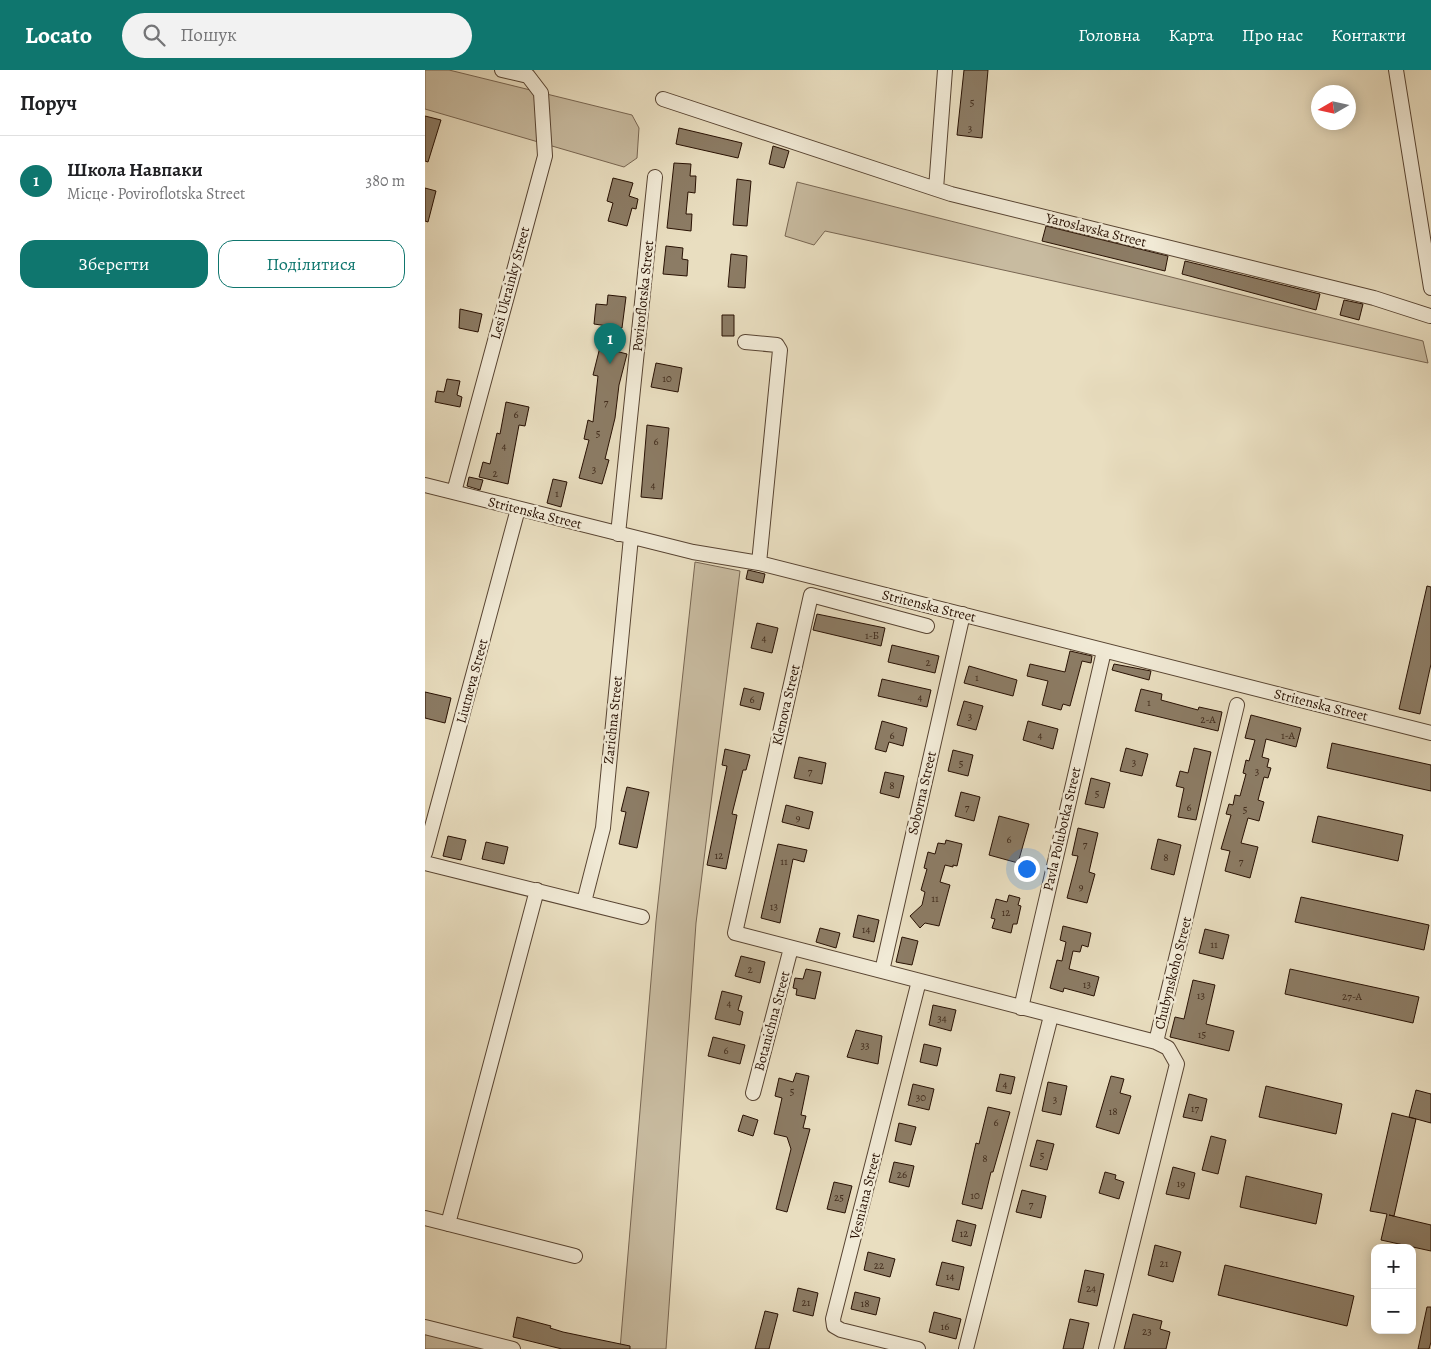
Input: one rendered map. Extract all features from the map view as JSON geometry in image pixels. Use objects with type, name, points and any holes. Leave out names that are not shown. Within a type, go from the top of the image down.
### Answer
[{"type":"street","points":[[502,70],[528,73]]},
{"type":"street","points":[[936,189],[945,70]]},
{"type":"street","points":[[1396,70],[1431,288]]},
{"type":"street","name":"Lesi Ukrainky Street","points":[[454,492],[545,156],[541,92],[528,73]]},
{"type":"street","name":"Yaroslavska Street","points":[[663,99],[765,131],[936,189],[1373,298],[1430,316]]},
{"type":"street","name":"Poviroflotska Street","points":[[625,535],[655,177]]},
{"type":"street","points":[[745,342],[777,345],[780,350],[759,563]]},
{"type":"street","name":"Stritenska Street","points":[[425,485],[693,552],[759,563],[1431,733]]},
{"type":"street","name":"Liutneva Street","points":[[425,853],[519,508]]},
{"type":"street","name":"Zarichna Street","points":[[585,902],[603,828],[625,535]]},
{"type":"street","name":"Klenova Street","points":[[791,948],[735,933],[811,595],[927,626]]},
{"type":"street","name":"Soborna Street","points":[[882,971],[963,614]]},
{"type":"street","name":"Pavla Polubotka Street","points":[[1021,1008],[1104,651]]},
{"type":"street","name":"Chubynskoho Street","points":[[1106,1349],[1177,1064],[1168,1048],[1156,1042],[1237,705]]},
{"type":"street","points":[[425,863],[642,917]]},
{"type":"street","points":[[448,1224],[537,890]]},
{"type":"street","points":[[791,948],[1156,1042]]},
{"type":"street","name":"Botanichna Street","points":[[753,1093],[791,948]]},
{"type":"street","name":"Vesniana Street","points":[[918,1349],[841,1330],[834,1326],[833,1319],[919,981]]},
{"type":"street","points":[[966,1349],[1051,1016]]},
{"type":"street","points":[[425,1218],[575,1256]]},
{"type":"street","points":[[425,1328],[513,1349]]},
{"type":"shaded area","points":[[425,70],[449,70],[632,115],[639,128],[637,158],[624,167],[425,109]]},
{"type":"shaded area","points":[[797,182],[1423,341],[1428,363],[825,231],[814,245],[785,236]]},
{"type":"shaded area","points":[[695,562],[740,571],[696,923],[666,1349],[620,1349],[656,921]]},
{"type":"shaded area","points":[[425,1334],[487,1349],[425,1349]]},
{"type":"building","points":[[964,70],[988,70],[982,138],[957,135]]},
{"type":"building","points":[[425,116],[441,120],[428,162],[425,161]]},
{"type":"building","points":[[679,128],[742,143],[738,158],[676,144]]},
{"type":"building","points":[[773,146],[789,151],[784,168],[769,164]]},
{"type":"building","points":[[674,163],[691,164],[690,176],[696,176],[695,193],[688,192],[686,214],[692,214],[691,231],[667,228]]},
{"type":"building","points":[[613,178],[633,183],[629,196],[638,199],[636,209],[632,208],[627,226],[608,221],[613,203],[607,201]]},
{"type":"building","points":[[737,179],[751,181],[747,226],[733,225]]},
{"type":"building","points":[[425,188],[436,191],[428,222],[425,221]]},
{"type":"building","points":[[1046,226],[1168,256],[1165,271],[1042,241]]},
{"type":"building","points":[[666,246],[683,248],[682,259],[688,260],[687,276],[663,274]]},
{"type":"building","points":[[731,254],[747,256],[745,288],[728,287]]},
{"type":"building","points":[[1185,261],[1320,294],[1316,310],[1182,274]]},
{"type":"building","points":[[608,295],[626,297],[622,328],[594,324],[596,304],[607,305]]},
{"type":"building","points":[[1344,300],[1363,304],[1359,320],[1340,315]]},
{"type":"building","points":[[460,309],[482,314],[478,332],[459,328]]},
{"type":"building","points":[[722,315],[734,315],[734,336],[722,336]]},
{"type":"building","points":[[600,347],[627,354],[605,459],[609,460],[602,484],[579,478],[589,440],[584,439],[588,420],[593,422],[598,376],[593,375]]},
{"type":"building","points":[[656,363],[682,368],[678,392],[651,387]]},
{"type":"building","points":[[447,379],[460,381],[457,395],[462,397],[460,407],[435,402],[437,391],[444,392]]},
{"type":"building","points":[[506,402],[529,407],[525,426],[519,425],[508,484],[479,477],[483,462],[490,464],[497,433],[500,434]]},
{"type":"building","points":[[647,425],[669,428],[662,499],[641,497]]},
{"type":"building","points":[[469,477],[483,480],[480,490],[467,486]]},
{"type":"building","points":[[553,479],[567,482],[561,507],[547,503]]},
{"type":"building","points":[[748,570],[765,574],[763,583],[746,579]]},
{"type":"building","points":[[1427,586],[1431,587],[1431,664],[1420,714],[1399,709]]},
{"type":"building","points":[[817,614],[885,628],[881,646],[813,630]]},
{"type":"building","points":[[757,623],[778,628],[772,653],[751,648]]},
{"type":"building","points":[[892,645],[939,656],[935,673],[888,662]]},
{"type":"building","points":[[1070,651],[1092,656],[1091,663],[1082,661],[1070,706],[1063,704],[1061,710],[1042,705],[1048,681],[1027,676],[1030,664],[1065,672]]},
{"type":"building","points":[[1114,664],[1151,671],[1149,680],[1112,670]]},
{"type":"building","points":[[969,666],[1017,680],[1013,696],[964,683]]},
{"type":"building","points":[[882,679],[931,690],[927,707],[878,696]]},
{"type":"building","points":[[744,688],[764,693],[760,710],[740,705]]},
{"type":"building","points":[[1141,689],[1162,694],[1161,700],[1198,710],[1199,707],[1222,712],[1218,731],[1135,711]]},
{"type":"building","points":[[425,692],[451,698],[445,723],[425,718]]},
{"type":"building","points":[[964,701],[983,706],[976,730],[957,725]]},
{"type":"building","points":[[1251,715],[1301,728],[1296,747],[1266,739],[1262,757],[1269,759],[1267,767],[1271,768],[1268,778],[1264,777],[1258,800],[1264,802],[1259,821],[1248,818],[1241,843],[1258,847],[1250,878],[1225,871],[1230,851],[1221,849],[1231,815],[1226,814],[1229,804],[1233,805],[1235,795],[1240,796],[1246,774],[1243,773],[1246,760],[1249,761],[1255,740],[1245,738]]},
{"type":"building","points":[[882,721],[907,728],[903,746],[889,742],[886,752],[875,749]]},
{"type":"building","points":[[1028,721],[1058,729],[1053,749],[1023,740]]},
{"type":"building","points":[[1332,743],[1431,765],[1431,791],[1327,768]]},
{"type":"building","points":[[1126,748],[1148,754],[1142,776],[1120,771]]},
{"type":"building","points":[[1194,748],[1211,752],[1196,820],[1178,817],[1184,788],[1176,786],[1180,771],[1188,773]]},
{"type":"building","points":[[725,749],[750,755],[746,770],[743,770],[732,814],[737,815],[726,869],[707,865],[727,766],[722,765]]},
{"type":"building","points":[[953,750],[973,755],[968,776],[948,771]]},
{"type":"building","points":[[799,757],[826,763],[822,784],[794,778]]},
{"type":"building","points":[[885,772],[904,776],[899,798],[880,793]]},
{"type":"building","points":[[1091,778],[1110,783],[1104,808],[1085,804]]},
{"type":"building","points":[[627,787],[649,792],[637,848],[619,844],[626,812],[621,811]]},
{"type":"building","points":[[961,792],[980,797],[974,821],[955,816]]},
{"type":"building","points":[[786,805],[813,812],[809,829],[782,822]]},
{"type":"building","points":[[999,816],[1029,824],[1018,863],[989,855]]},
{"type":"building","points":[[1318,816],[1403,835],[1398,861],[1312,842]]},
{"type":"building","points":[[1078,828],[1098,833],[1089,872],[1095,874],[1087,903],[1067,898],[1078,856],[1072,855]]},
{"type":"building","points":[[448,836],[466,840],[461,860],[443,856]]},
{"type":"building","points":[[1158,839],[1181,845],[1174,875],[1151,869]]},
{"type":"building","points":[[946,840],[962,844],[957,866],[945,865],[940,882],[950,885],[939,926],[925,923],[920,928],[910,916],[922,905],[925,892],[921,890],[927,869],[924,868],[928,852],[935,854],[938,843],[945,844]]},
{"type":"building","points":[[486,842],[508,847],[504,864],[482,859]]},
{"type":"building","points":[[778,844],[807,850],[804,862],[793,859],[780,923],[761,918]]},
{"type":"building","points":[[1009,895],[1020,898],[1018,905],[1021,906],[1017,924],[1013,924],[1011,933],[992,928],[995,919],[991,918],[996,899],[1007,902]]},
{"type":"building","points":[[1301,897],[1429,925],[1424,950],[1295,922]]},
{"type":"building","points":[[858,915],[879,920],[874,942],[853,937]]},
{"type":"building","points":[[1063,926],[1091,933],[1088,947],[1082,945],[1080,952],[1073,951],[1069,969],[1099,977],[1094,996],[1064,988],[1063,992],[1050,988],[1057,960],[1062,961],[1066,942],[1060,940]]},
{"type":"building","points":[[820,928],[840,933],[836,948],[816,942]]},
{"type":"building","points":[[1205,929],[1229,935],[1223,959],[1199,953]]},
{"type":"building","points":[[902,937],[918,941],[912,965],[896,962]]},
{"type":"building","points":[[741,956],[765,962],[760,983],[735,976]]},
{"type":"building","points":[[806,969],[821,972],[815,999],[796,995],[797,989],[793,988],[795,978],[803,979]]},
{"type":"building","points":[[1290,969],[1419,997],[1413,1023],[1285,994]]},
{"type":"building","points":[[1193,980],[1215,985],[1206,1024],[1234,1031],[1229,1051],[1170,1037],[1175,1017],[1184,1019]]},
{"type":"building","points":[[722,991],[742,996],[738,1010],[743,1012],[740,1025],[715,1019]]},
{"type":"building","points":[[933,1005],[956,1010],[951,1031],[929,1025]]},
{"type":"building","points":[[856,1030],[882,1036],[878,1064],[847,1057]]},
{"type":"building","points":[[713,1037],[745,1045],[740,1064],[708,1056]]},
{"type":"building","points":[[924,1044],[941,1048],[937,1066],[920,1062]]},
{"type":"building","points":[[796,1073],[809,1076],[801,1115],[806,1116],[803,1128],[810,1129],[787,1212],[776,1209],[791,1149],[787,1137],[774,1134],[782,1098],[775,1096],[779,1078],[793,1082]]},
{"type":"building","points":[[1000,1074],[1015,1077],[1011,1094],[996,1091]]},
{"type":"building","points":[[1111,1076],[1124,1079],[1120,1093],[1131,1096],[1119,1134],[1096,1127]]},
{"type":"building","points":[[1048,1082],[1067,1086],[1061,1115],[1042,1111]]},
{"type":"building","points":[[913,1084],[934,1089],[929,1110],[908,1105]]},
{"type":"building","points":[[1266,1086],[1342,1104],[1336,1134],[1259,1117]]},
{"type":"building","points":[[1416,1090],[1431,1094],[1431,1123],[1409,1117]]},
{"type":"building","points":[[1189,1094],[1207,1099],[1202,1121],[1183,1117]]},
{"type":"building","points":[[988,1107],[1010,1112],[993,1172],[991,1172],[982,1209],[962,1204],[976,1143],[979,1144]]},
{"type":"building","points":[[1392,1113],[1416,1119],[1394,1216],[1389,1215],[1431,1225],[1431,1251],[1416,1248],[1416,1244],[1399,1244],[1381,1240],[1387,1214],[1370,1211]]},
{"type":"building","points":[[743,1115],[758,1120],[753,1136],[738,1131]]},
{"type":"building","points":[[899,1123],[916,1127],[911,1145],[895,1141]]},
{"type":"building","points":[[1211,1136],[1226,1140],[1218,1174],[1202,1170]]},
{"type":"building","points":[[1037,1140],[1054,1144],[1047,1170],[1030,1166]]},
{"type":"building","points":[[894,1162],[914,1166],[909,1187],[889,1182]]},
{"type":"building","points":[[1173,1167],[1195,1173],[1189,1199],[1166,1194]]},
{"type":"building","points":[[1105,1172],[1116,1175],[1115,1179],[1124,1182],[1119,1199],[1099,1193]]},
{"type":"building","points":[[1246,1176],[1322,1194],[1316,1224],[1240,1207]]},
{"type":"building","points":[[834,1182],[852,1186],[845,1213],[827,1209]]},
{"type":"building","points":[[1022,1190],[1046,1196],[1041,1218],[1016,1212]]},
{"type":"building","points":[[957,1220],[976,1225],[971,1246],[952,1241]]},
{"type":"building","points":[[1155,1245],[1181,1252],[1173,1282],[1148,1275]]},
{"type":"building","points":[[868,1252],[895,1259],[890,1277],[864,1270]]},
{"type":"building","points":[[942,1262],[964,1267],[959,1290],[936,1285]]},
{"type":"building","points":[[1225,1265],[1354,1296],[1347,1326],[1218,1295]]},
{"type":"building","points":[[1085,1270],[1104,1274],[1097,1306],[1078,1302]]},
{"type":"building","points":[[798,1288],[818,1293],[813,1316],[793,1311]]},
{"type":"building","points":[[855,1292],[880,1298],[876,1315],[851,1309]]},
{"type":"building","points":[[1427,1307],[1431,1307],[1431,1342],[1429,1349],[1418,1349]]},
{"type":"building","points":[[765,1311],[778,1314],[769,1349],[755,1349]]},
{"type":"building","points":[[934,1312],[961,1319],[956,1339],[929,1332]]},
{"type":"building","points":[[1133,1314],[1162,1321],[1160,1329],[1170,1332],[1166,1349],[1124,1349]]},
{"type":"building","points":[[517,1317],[551,1326],[550,1328],[563,1332],[630,1346],[630,1349],[562,1349],[513,1337]]},
{"type":"building","points":[[1070,1319],[1089,1323],[1083,1349],[1063,1349]]},
{"type":"place","name":"Школа Навпаки","points":[[610,364]]}]
